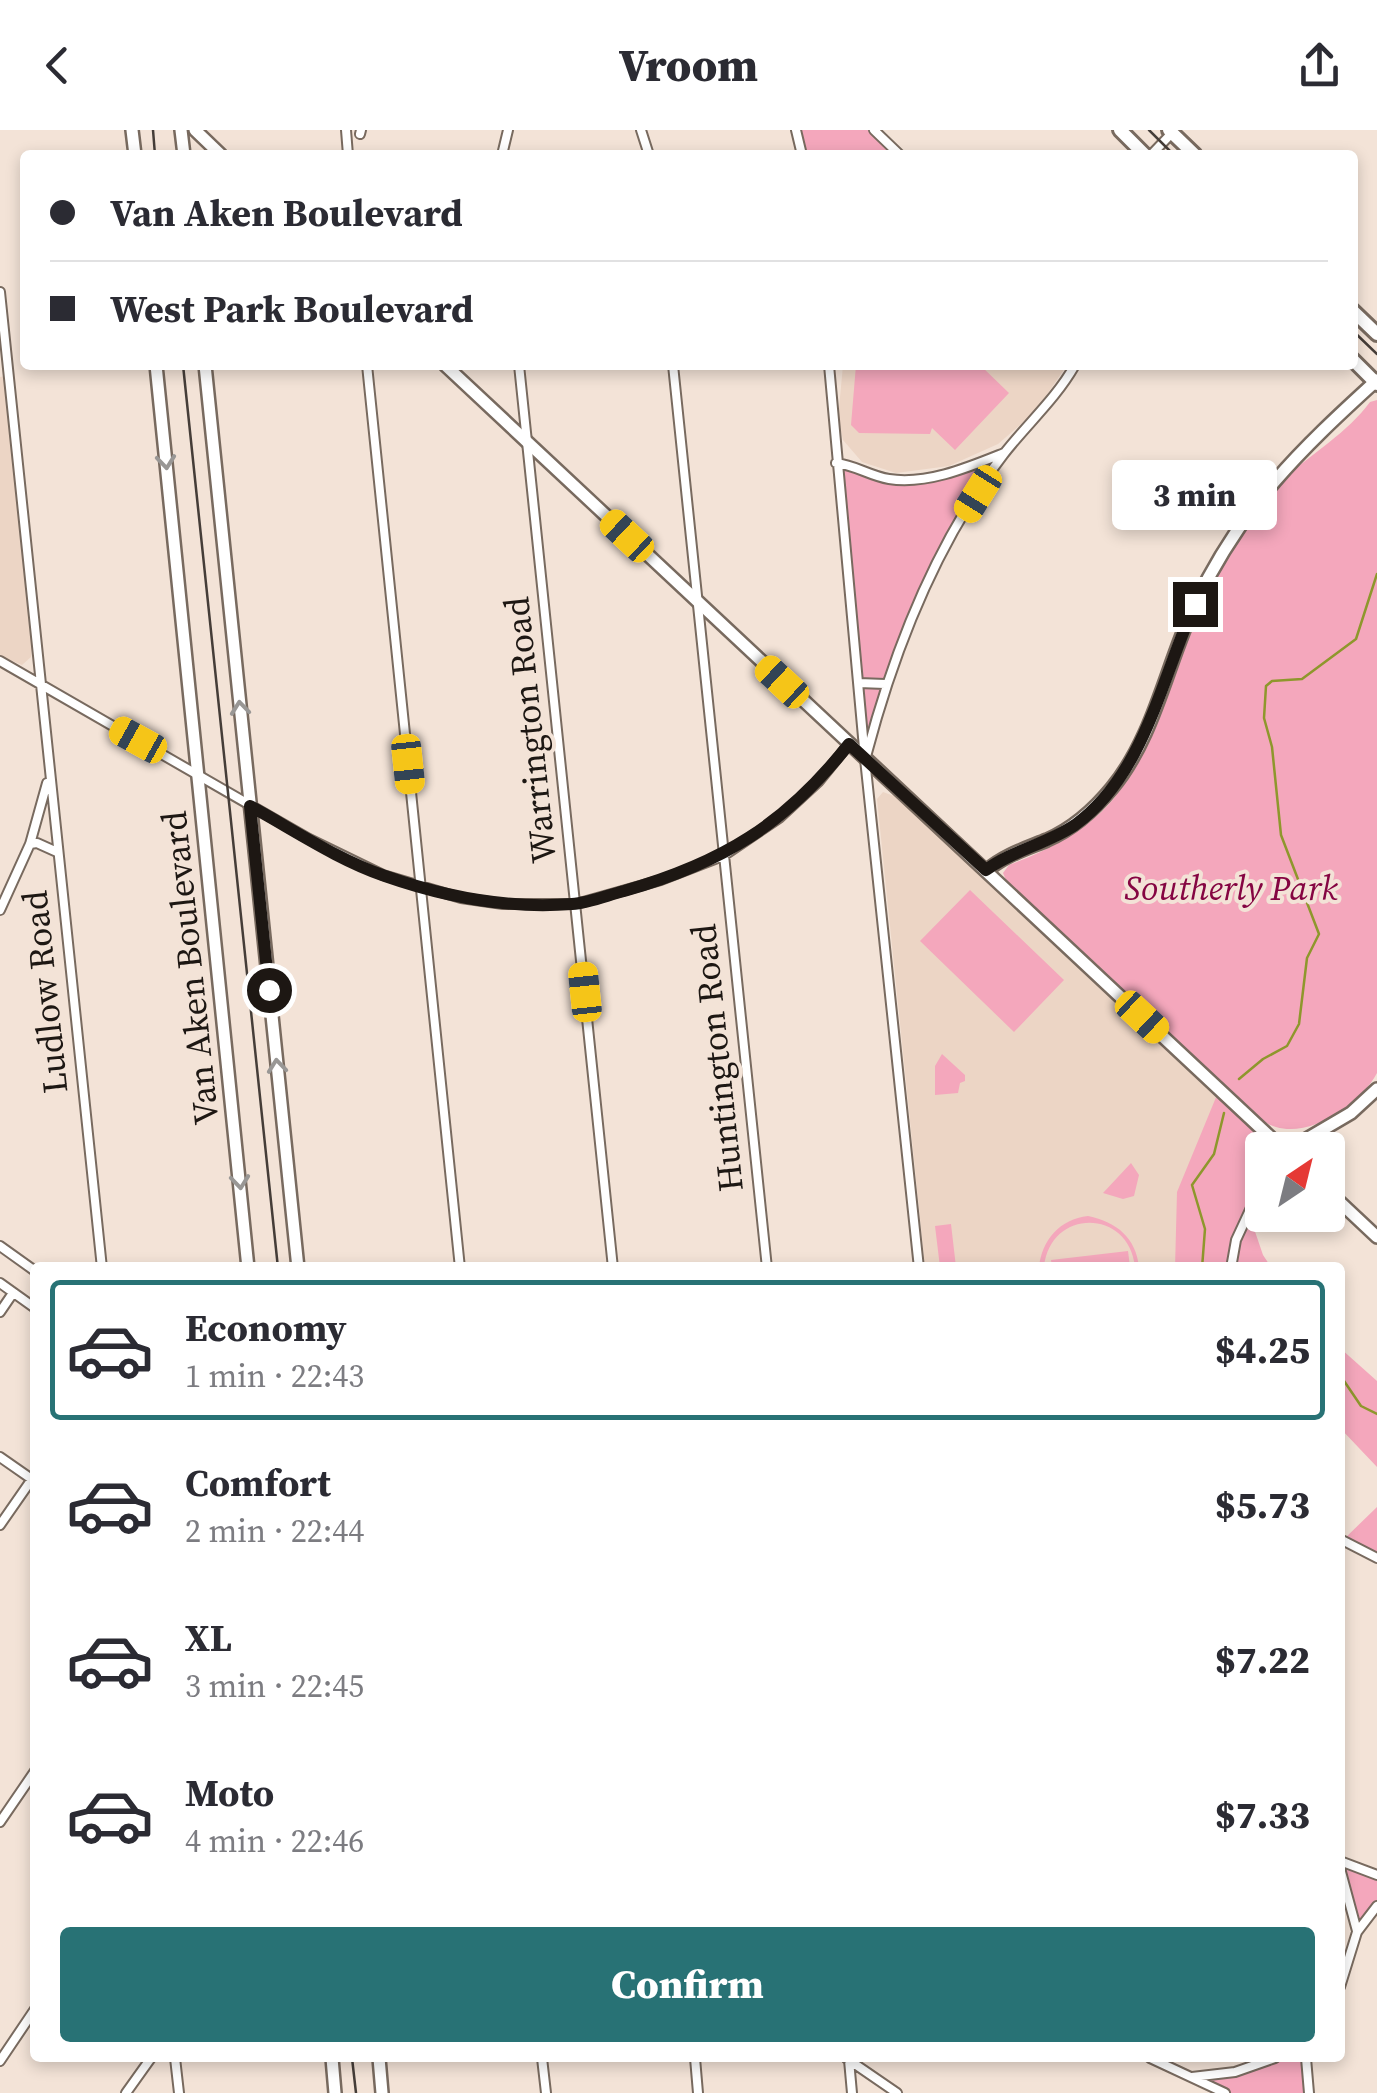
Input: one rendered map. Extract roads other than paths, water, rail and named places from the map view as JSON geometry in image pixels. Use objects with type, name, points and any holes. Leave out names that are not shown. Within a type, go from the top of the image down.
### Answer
[{"type":"main road","points":[[1120,130],[1142,150]]},
{"type":"main road","points":[[1172,131],[1190,150]]},
{"type":"main road","points":[[1358,316],[1377,334]]},
{"type":"street","points":[[195,130],[216,150]]},
{"type":"street","points":[[874,130],[895,150]]},
{"type":"street","points":[[1153,150],[1172,131]]},
{"type":"street","name":"Ludlow Road","points":[[0,292],[101,1262]]},
{"type":"street","name":"Van Aken Boulevard","points":[[157,370],[247,1262]]},
{"type":"street","points":[[206,370],[297,1262]]},
{"type":"street","points":[[368,370],[459,1262]]},
{"type":"street","points":[[450,370],[1266,1132]]},
{"type":"street","name":"Warrington Road","points":[[520,370],[612,1262]]},
{"type":"street","name":"Huntington Road","points":[[673,370],[766,1262]]},
{"type":"street","points":[[831,370],[836,463],[918,1262]]},
{"type":"street","points":[[865,758],[885,684],[928,580],[1004,453],[1044,411],[1071,370]]},
{"type":"street","points":[[986,870],[1008,855],[1075,824],[1111,790],[1137,749],[1190,616],[1234,532],[1275,478],[1376,382]]},
{"type":"street","points":[[836,463],[887,478],[913,479],[956,470],[1004,453]]},
{"type":"street","points":[[0,661],[198,772],[250,806],[383,876],[461,898],[502,904],[576,904],[661,880],[723,856],[779,818],[818,782],[849,744]]},
{"type":"street","points":[[859,682],[885,684]]},
{"type":"street","points":[[0,910],[30,844],[50,774]]},
{"type":"street","points":[[30,844],[58,852]]},
{"type":"street","points":[[1318,1132],[1352,1113],[1377,1090]]},
{"type":"street","points":[[1345,1207],[1377,1237]]},
{"type":"street","points":[[1232,1262],[1245,1221]]},
{"type":"street","points":[[0,1246],[30,1267]]},
{"type":"street","points":[[0,1283],[30,1305]]},
{"type":"street","points":[[0,1312],[13,1293]]},
{"type":"street","points":[[0,1457],[30,1478]]},
{"type":"street","points":[[0,1525],[30,1484]]},
{"type":"street","points":[[1345,1542],[1377,1558]]},
{"type":"street","points":[[0,1822],[30,1778]]},
{"type":"street","points":[[1345,1865],[1377,1875]]},
{"type":"street","points":[[1345,1884],[1357,1932]]},
{"type":"street","points":[[1345,1971],[1357,1932],[1377,1906]]},
{"type":"street","points":[[0,2060],[30,2016]]},
{"type":"street","points":[[126,2093],[148,2062]]},
{"type":"street","points":[[175,2062],[179,2093]]},
{"type":"street","points":[[332,2062],[335,2093]]},
{"type":"street","points":[[378,2062],[382,2093]]},
{"type":"street","points":[[542,2062],[546,2093]]},
{"type":"street","points":[[695,2062],[698,2093]]},
{"type":"street","points":[[848,2062],[852,2093]]},
{"type":"street","points":[[852,2062],[897,2093]]},
{"type":"street","points":[[1159,2062],[1225,2093]]},
{"type":"street","points":[[1192,2077],[1236,2072],[1263,2062]]},
{"type":"street","points":[[1306,2062],[1309,2093]]},
{"type":"waterway","points":[[1239,1079],[1287,1046],[1299,1024],[1307,958],[1319,934],[1281,835],[1272,747],[1264,718],[1266,686],[1272,681],[1302,679],[1356,639],[1377,574]]},
{"type":"waterway","points":[[1202,1262],[1205,1229],[1192,1185],[1214,1154],[1224,1113]]},
{"type":"waterway","points":[[1345,1382],[1361,1406],[1377,1414]]},
{"type":"tram line","points":[[153,130],[155,150]]},
{"type":"tram line","points":[[1149,130],[1169,150]]},
{"type":"tram line","points":[[1358,336],[1377,354]]},
{"type":"tram line","points":[[184,370],[277,1262]]},
{"type":"tram line","points":[[352,2062],[356,2093]]},
{"type":"park label","name":"Southerly Park","points":[[1231,888]]}]
